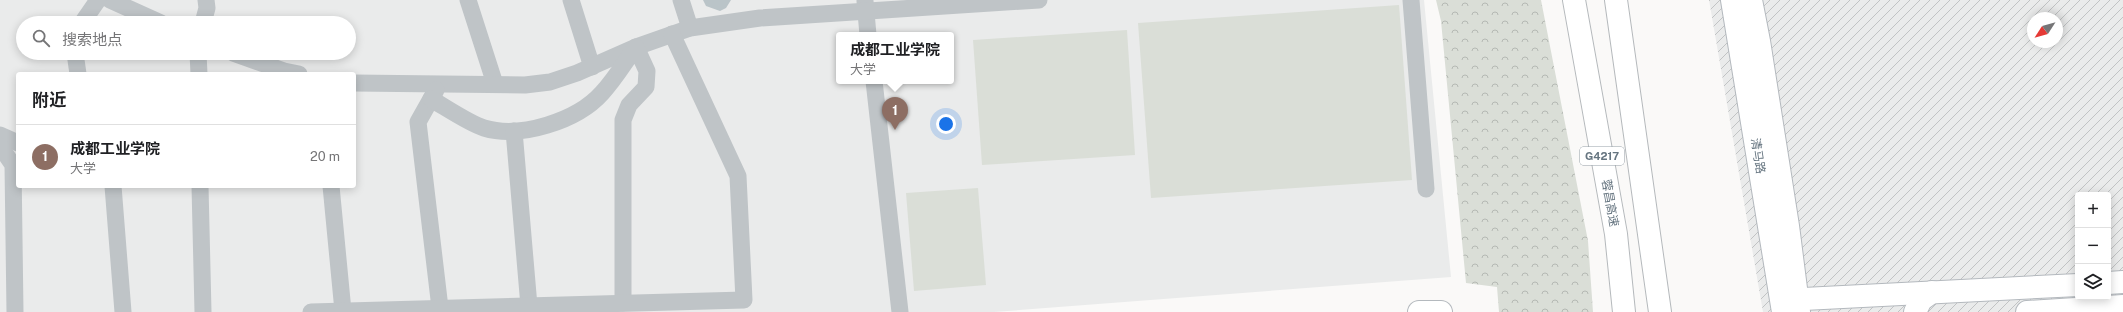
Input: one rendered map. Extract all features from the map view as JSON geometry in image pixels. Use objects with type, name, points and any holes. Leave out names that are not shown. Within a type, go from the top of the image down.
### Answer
[{"type":"main road","name":"蓉昌高速","points":[[1574,0],[1616,234],[1624,312]]},
{"type":"main road","name":"G4217","points":[[1616,0],[1660,312]]},
{"type":"main road","name":"清马路","points":[[1732,0],[1790,306]]},
{"type":"main road","name":"清马路","points":[[1751,0],[1762,56],[1790,306]]},
{"type":"main road","points":[[2111,283],[2123,282]]},
{"type":"main road","points":[[1790,306],[1932,292],[2075,285]]},
{"type":"main road","points":[[1915,312],[1921,300],[1932,292]]},
{"type":"main road","points":[[2027,312],[2123,306]]},
{"type":"main road","points":[[1419,312],[1441,312]]},
{"type":"street","points":[[87,16],[98,0]]},
{"type":"street","points":[[110,0],[145,16]]},
{"type":"street","points":[[205,16],[207,8],[206,0]]},
{"type":"street","points":[[468,0],[495,84]]},
{"type":"street","points":[[571,0],[592,67]]},
{"type":"street","points":[[681,0],[690,28]]},
{"type":"street","points":[[356,83],[525,85],[550,82],[592,67],[636,47],[690,28],[865,6],[1039,0]]},
{"type":"street","points":[[1411,0],[1426,189]]},
{"type":"street","points":[[865,6],[868,32]]},
{"type":"street","points":[[311,312],[744,300],[738,176],[672,34]]},
{"type":"street","points":[[431,99],[484,128],[514,131],[546,127],[575,113],[601,94],[636,47]]},
{"type":"street","points":[[623,303],[623,120],[629,105],[646,88],[647,70],[636,47]]},
{"type":"street","points":[[76,60],[78,72]]},
{"type":"street","points":[[198,60],[198,72]]},
{"type":"street","points":[[253,60],[289,72]]},
{"type":"street","points":[[439,84],[418,122],[440,308]]},
{"type":"street","points":[[874,84],[900,312]]},
{"type":"street","points":[[514,131],[529,306]]},
{"type":"street","points":[[0,135],[16,142]]},
{"type":"street","points":[[0,146],[14,165],[15,312]]},
{"type":"street","points":[[113,188],[123,312]]},
{"type":"street","points":[[200,188],[203,312]]},
{"type":"street","points":[[332,188],[344,311]]},
{"type":"shaded area","points":[[0,0],[1424,0],[1451,277],[994,312],[0,312]]},
{"type":"shaded area","points":[[703,0],[731,0],[726,8],[720,11],[706,6]]},
{"type":"shaded area","points":[[1709,0],[2123,0],[2123,312],[1763,312]]},
{"type":"green space","points":[[1436,0],[1541,0],[1588,241],[1593,312],[1499,312],[1497,287],[1466,283],[1441,21]]},
{"type":"green space","points":[[1399,5],[1412,180],[1151,198],[1138,23]]},
{"type":"green space","points":[[1127,30],[1135,155],[982,165],[973,40]]},
{"type":"green space","points":[[978,188],[986,285],[914,291],[906,193]]},
{"type":"place","name":"成都工业学院","points":[[895,130]]}]
